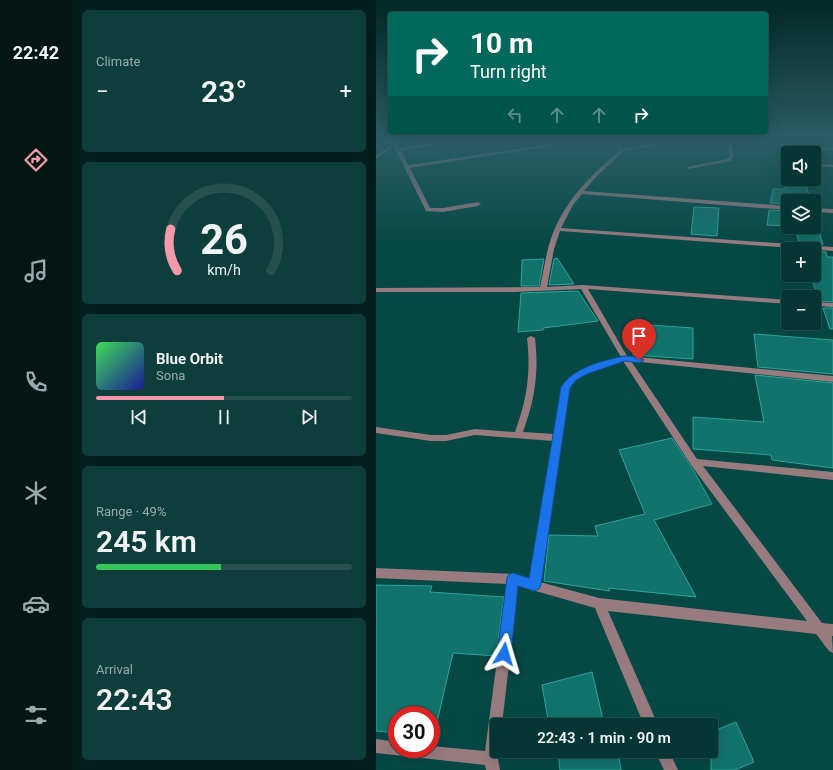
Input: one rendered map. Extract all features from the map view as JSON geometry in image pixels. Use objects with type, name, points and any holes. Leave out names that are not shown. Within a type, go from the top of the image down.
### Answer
[{"type":"street","points":[[411,175],[428,210],[443,210],[478,204]]},
{"type":"street","points":[[543,288],[558,229],[579,192],[594,175]]},
{"type":"street","points":[[579,192],[781,207]]},
{"type":"street","points":[[821,210],[833,211]]},
{"type":"street","points":[[558,229],[833,249]]},
{"type":"street","points":[[583,287],[624,358],[694,462],[833,647]]},
{"type":"street","points":[[376,290],[515,290],[583,287],[781,301]]},
{"type":"street","points":[[821,304],[833,305]]},
{"type":"street","points":[[518,435],[528,407],[533,382],[534,359],[531,338]]},
{"type":"street","points":[[534,585],[566,387],[573,378],[584,372],[624,358],[833,379]]},
{"type":"street","points":[[376,430],[431,438],[451,437],[475,432],[558,438]]},
{"type":"street","points":[[694,462],[833,476]]},
{"type":"street","points":[[376,573],[513,578],[599,604],[833,630]]},
{"type":"street","points":[[440,756],[492,765],[513,578]]},
{"type":"street","points":[[599,604],[648,718]]},
{"type":"street","points":[[376,746],[388,748]]},
{"type":"street","points":[[665,758],[671,770]]},
{"type":"building","points":[[785,186],[806,186],[809,194],[781,194],[781,204],[770,203],[773,189],[786,189]]},
{"type":"building","points":[[694,207],[719,208],[717,236],[691,234]]},
{"type":"building","points":[[769,210],[781,211],[781,226],[767,225]]},
{"type":"building","points":[[797,234],[820,234],[823,245],[821,245],[821,242],[799,242]]},
{"type":"building","points":[[821,252],[826,252],[827,257],[833,257],[833,302],[821,301],[821,290],[816,290],[813,282],[821,282]]},
{"type":"building","points":[[557,258],[574,284],[549,285],[554,259]]},
{"type":"building","points":[[544,259],[539,286],[521,286],[522,260]]},
{"type":"building","points":[[578,291],[598,321],[543,328],[543,330],[518,332],[521,293]]},
{"type":"building","points":[[823,308],[833,308],[833,329],[830,329]]},
{"type":"building","points":[[636,324],[693,328],[693,359],[633,355]]},
{"type":"building","points":[[754,334],[833,340],[833,374],[758,367]]},
{"type":"building","points":[[755,375],[833,383],[833,468],[772,460],[771,455],[693,449],[693,417],[764,422]]},
{"type":"building","points":[[672,438],[695,473],[712,504],[654,520],[696,597],[608,588],[610,591],[544,581],[549,535],[598,536],[595,526],[645,514],[619,450]]},
{"type":"building","points":[[376,585],[432,586],[430,592],[504,597],[496,656],[453,653],[440,709],[440,706],[388,706],[388,732],[376,731]]},
{"type":"building","points":[[592,672],[603,718],[548,718],[542,685]]},
{"type":"building","points":[[736,722],[754,762],[735,770],[711,770],[711,758],[718,758],[718,729]]},
{"type":"building","points":[[559,758],[619,758],[621,770],[560,770]]},
{"type":"route","points":[[504,654],[513,578],[534,585],[566,387],[573,378],[584,372],[624,358],[639,360]]}]
